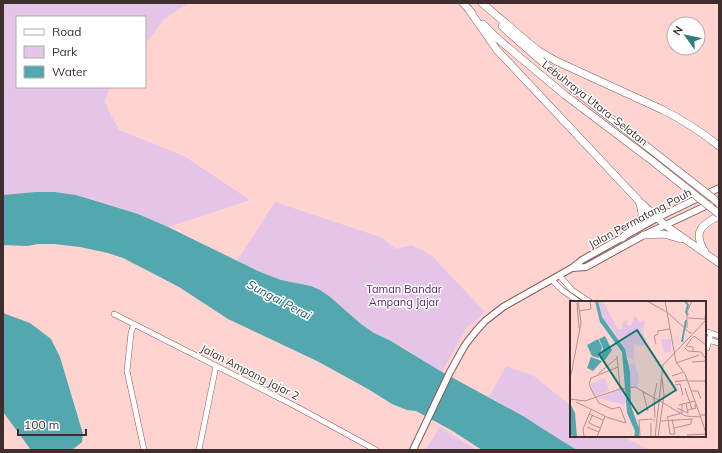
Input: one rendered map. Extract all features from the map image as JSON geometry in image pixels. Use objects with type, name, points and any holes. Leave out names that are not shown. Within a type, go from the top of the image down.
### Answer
[{"type":"highway","name":"Lebuhraya Utara–Selatan","points":[[463,3],[498,39],[565,95],[651,160],[719,215]]},
{"type":"highway","name":"Lebuhraya Utara–Selatan","points":[[482,3],[507,31],[571,88],[719,203]]},
{"type":"highway","points":[[482,3],[539,51],[556,61],[678,117],[701,131],[719,146]]},
{"type":"highway","points":[[469,10],[497,50],[639,201],[665,225],[719,263]]},
{"type":"highway","points":[[622,238],[636,227],[640,220],[642,214],[639,201]]},
{"type":"highway","points":[[706,254],[701,246],[699,238],[701,230],[705,223],[719,215]]},
{"type":"highway","points":[[644,235],[664,234],[687,241]]},
{"type":"main road","name":"Jalan Permatang Pauh","points":[[413,450],[450,372],[465,345],[485,321],[504,307],[572,268],[582,260],[657,218],[719,188]]},
{"type":"main road","name":"Jalan Permatang Pauh","points":[[572,268],[586,266],[644,235],[719,199]]},
{"type":"street","points":[[559,275],[572,290],[588,301]]},
{"type":"street","points":[[552,280],[562,290],[578,301]]},
{"type":"street","name":"Jalan Ampang Jajar 2","points":[[114,314],[297,407],[376,450]]},
{"type":"street","points":[[134,324],[131,333],[127,370],[144,450]]},
{"type":"street","points":[[706,331],[719,336]]},
{"type":"street","points":[[707,348],[707,340],[711,333]]},
{"type":"street","points":[[707,340],[719,343]]},
{"type":"street","points":[[199,450],[216,366]]},
{"type":"green space","points":[[3,3],[189,3],[164,19],[146,42],[146,16],[16,16],[16,88],[110,88],[105,101],[119,130],[184,156],[250,200],[168,227],[113,205],[70,194],[43,192],[3,195]]},
{"type":"green space","name":"Taman Bandar Ampang Jajar","points":[[275,202],[383,238],[396,249],[412,245],[431,255],[485,312],[467,327],[442,372],[403,347],[374,333],[320,290],[311,286],[281,280],[237,261]]},
{"type":"green space","points":[[506,366],[534,376],[570,405],[570,437],[623,437],[650,450],[577,450],[523,416],[489,397]]},
{"type":"green space","points":[[440,427],[476,450],[425,450]]},
{"type":"water","name":"Sungai Perai","points":[[55,192],[76,195],[138,214],[258,271],[281,280],[311,286],[320,290],[374,333],[391,341],[442,372],[523,416],[577,450],[482,450],[451,430],[416,411],[407,410],[392,404],[317,361],[228,319],[179,287],[123,258],[80,247],[54,244],[27,246],[3,245],[3,195]]},
{"type":"water","points":[[3,313],[30,323],[51,339],[60,357],[83,434],[82,442],[72,450],[31,450],[3,412]]}]
